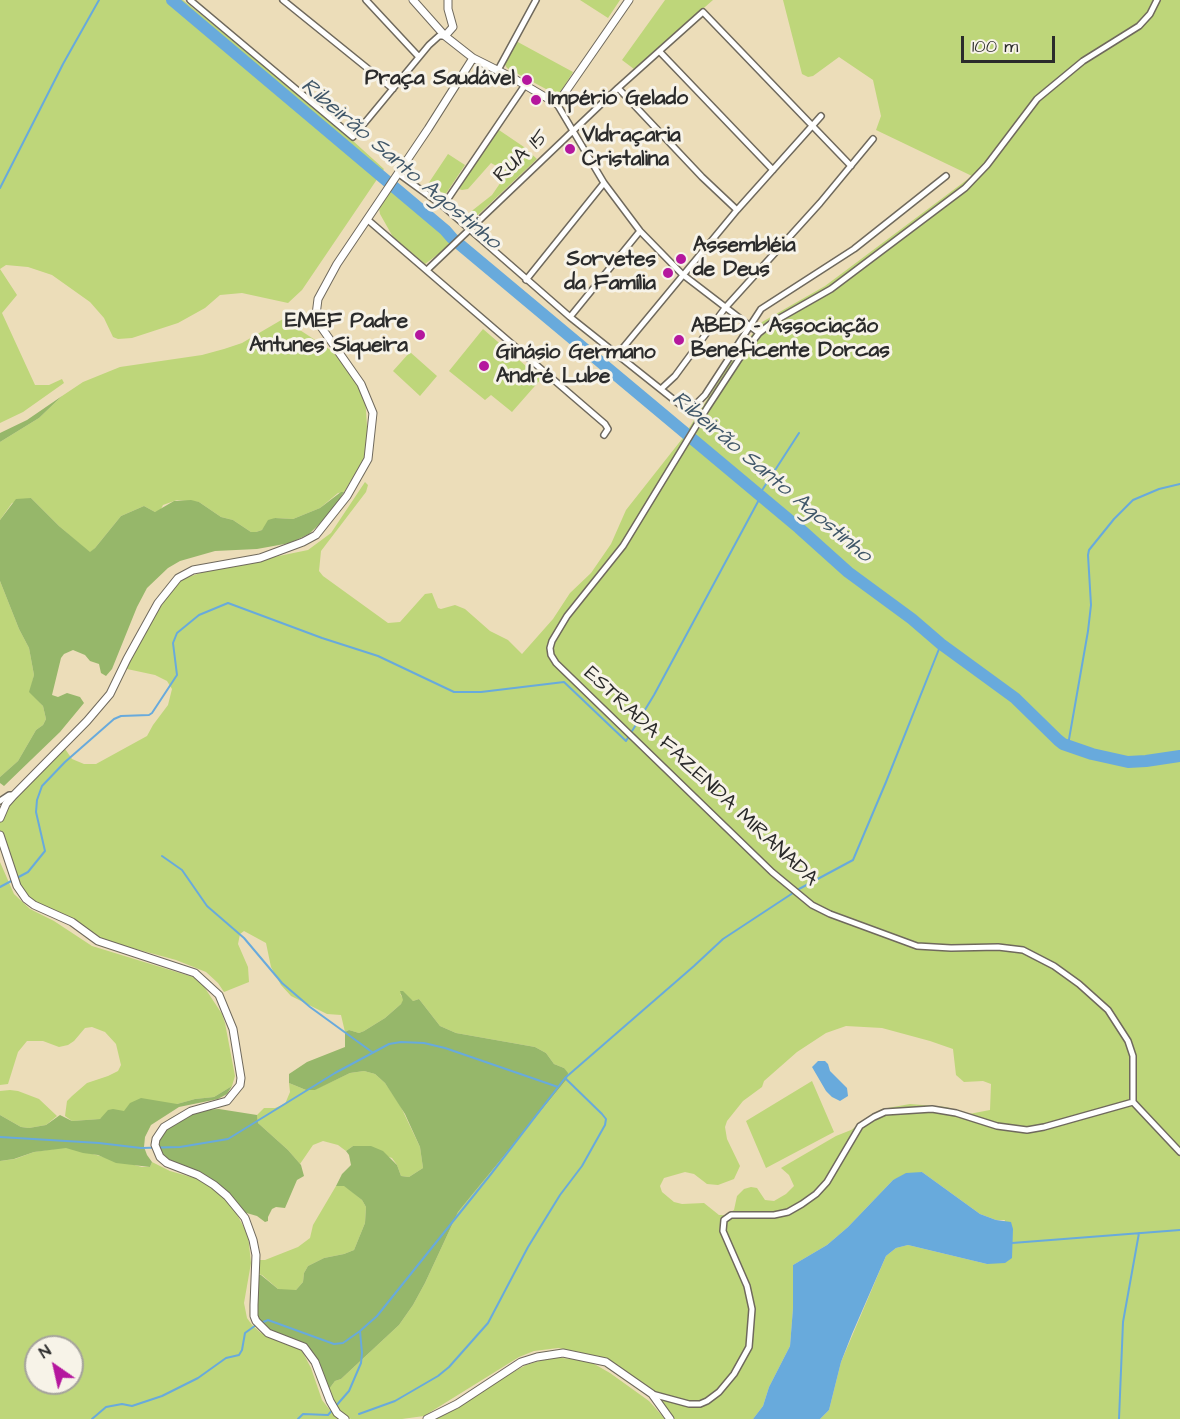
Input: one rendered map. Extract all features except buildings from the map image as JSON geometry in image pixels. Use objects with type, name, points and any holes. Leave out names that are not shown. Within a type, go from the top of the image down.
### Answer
[{"type":"street","points":[[190,0],[352,136],[419,57],[436,39],[445,36],[451,30],[453,27],[448,0]]},
{"type":"street","points":[[283,0],[393,89]]},
{"type":"street","points":[[366,0],[419,57]]},
{"type":"street","points":[[413,0],[445,36],[473,58],[557,104],[604,183],[640,231],[682,274],[759,333]]},
{"type":"street","points":[[498,70],[536,0]]},
{"type":"street","points":[[557,104],[629,0]]},
{"type":"street","name":"ESTRADA FAZENDA MIRANADA","points":[[1133,1102],[1133,1056],[1128,1041],[1108,1010],[1079,984],[1054,966],[1023,950],[998,947],[951,948],[917,945],[830,914],[812,905],[772,872],[551,656],[552,640],[567,616],[623,546],[739,359],[759,333],[773,322],[831,289],[965,188],[987,165],[1037,99],[1083,61],[1139,26],[1150,14],[1157,0]]},
{"type":"street","name":"RUA 15","points":[[427,270],[618,88],[703,12],[813,125]]},
{"type":"street","points":[[660,52],[773,170]]},
{"type":"street","points":[[0,818],[6,804],[14,795],[106,700],[158,603],[178,578],[193,570],[260,558],[303,542],[316,535],[347,496],[368,459],[373,413],[361,384],[319,324],[317,308],[320,292],[473,58]]},
{"type":"street","points":[[443,206],[525,85]]},
{"type":"street","points":[[618,88],[702,177],[737,210]]},
{"type":"street","points":[[617,355],[682,274],[821,116]]},
{"type":"street","points":[[813,125],[851,166]]},
{"type":"street","points":[[661,389],[675,376],[725,308],[873,139]]},
{"type":"street","points":[[396,176],[443,206],[570,317],[683,407],[696,404],[705,395],[761,309],[854,249],[946,176]]},
{"type":"street","points":[[526,280],[604,183]]},
{"type":"street","points":[[368,220],[605,424],[608,429],[604,435]]},
{"type":"street","points":[[570,317],[640,231]]},
{"type":"street","points":[[0,801],[9,795],[14,795]]},
{"type":"street","points":[[0,835],[17,886],[26,899],[34,905],[72,922],[98,941],[195,973],[219,995],[234,1036],[241,1078],[240,1085],[227,1101],[191,1111],[164,1127],[155,1145],[160,1157],[167,1163],[198,1175],[214,1185],[227,1196],[244,1218],[249,1227],[256,1255],[254,1316],[256,1321],[268,1333],[304,1347],[315,1362],[330,1401],[340,1417]]},
{"type":"street","points":[[427,1419],[456,1404],[521,1362],[551,1354],[573,1354],[606,1362],[652,1394],[688,1404],[700,1404],[707,1401],[719,1392],[734,1374],[749,1347],[752,1309],[747,1286],[723,1231],[724,1220],[731,1215],[774,1215],[788,1212],[802,1204],[827,1182],[860,1126],[885,1112],[932,1109],[956,1113],[997,1126],[1027,1130],[1133,1102],[1180,1152]]},
{"type":"street","points":[[652,1394],[670,1419]]},
{"type":"green space","points":[[0,0],[183,0],[310,102],[384,169],[302,290],[288,303],[242,293],[220,295],[205,308],[178,323],[132,338],[113,337],[104,318],[90,302],[52,275],[28,267],[6,265],[0,269]]},
{"type":"green space","points":[[580,0],[620,0],[608,18]]},
{"type":"green space","points":[[665,0],[713,0],[634,69],[622,60]]},
{"type":"green space","points":[[783,0],[1180,0],[1180,1419],[820,1419],[829,1410],[841,1362],[886,1256],[896,1248],[908,1245],[987,1264],[1005,1220],[996,1220],[980,1214],[922,1172],[893,1180],[848,1227],[827,1245],[793,1265],[790,1346],[769,1387],[763,1406],[753,1419],[672,1419],[661,1403],[608,1365],[580,1352],[558,1348],[534,1351],[519,1357],[424,1416],[402,1419],[351,1419],[342,1415],[326,1393],[335,1381],[341,1379],[399,1325],[425,1283],[458,1212],[567,1079],[564,1068],[554,1064],[546,1053],[535,1047],[456,1033],[440,1026],[419,999],[413,1001],[400,994],[404,1000],[385,1018],[359,1033],[349,1030],[345,1032],[341,1015],[327,1014],[291,996],[281,985],[271,967],[266,943],[244,931],[240,934],[238,944],[248,967],[249,982],[224,992],[206,972],[176,960],[99,939],[30,902],[22,894],[0,833],[0,810],[19,785],[61,743],[72,759],[84,764],[96,764],[147,736],[168,705],[172,689],[167,681],[155,675],[127,669],[130,654],[180,580],[206,571],[308,550],[331,533],[365,482],[368,485],[366,492],[321,551],[319,571],[323,576],[388,623],[400,622],[425,594],[432,593],[438,608],[455,605],[465,609],[490,631],[508,640],[522,654],[553,619],[570,593],[591,573],[611,544],[626,510],[682,439],[734,357],[762,322],[825,286],[972,176],[876,130],[881,116],[873,80],[839,57],[813,76],[808,77],[802,74]],"holes":[[[846,1026],[882,1028],[953,1049],[956,1075],[964,1082],[983,1081],[991,1084],[990,1110],[969,1114],[946,1107],[910,1104],[882,1109],[851,1130],[836,1136],[781,1168],[789,1175],[794,1186],[786,1194],[774,1201],[765,1200],[757,1188],[744,1189],[737,1196],[734,1210],[725,1215],[719,1215],[704,1203],[674,1202],[662,1192],[660,1186],[664,1178],[685,1172],[694,1174],[707,1184],[718,1185],[734,1179],[740,1166],[727,1139],[725,1127],[743,1101],[762,1087],[764,1081],[797,1052],[826,1033]]]},
{"type":"green space","points":[[516,41],[573,72],[560,93],[557,95],[507,68],[504,63]]},
{"type":"green space","points":[[496,128],[537,159],[479,214],[469,220],[464,217],[492,195],[505,176],[502,169],[491,163],[468,189],[456,188]]},
{"type":"green space","points":[[448,154],[465,165],[445,195],[428,184]]},
{"type":"green space","points":[[393,186],[454,240],[425,264],[393,237],[380,214],[379,208]]},
{"type":"green space","points":[[0,269],[17,295],[2,313],[35,385],[49,385],[62,379],[64,383],[23,412],[0,423]]},
{"type":"green space","points":[[283,319],[332,351],[365,394],[368,443],[366,455],[344,492],[338,493],[320,508],[293,519],[275,518],[262,530],[256,532],[251,532],[233,520],[221,517],[199,502],[177,500],[163,505],[160,511],[155,512],[144,506],[121,516],[90,553],[31,498],[12,503],[0,520],[0,442],[39,418],[62,396],[83,382],[120,367],[202,355],[242,343]]},
{"type":"green space","name":"Ginásio Germano André Lube","points":[[483,329],[541,379],[512,412],[491,395],[485,400],[449,371]]},
{"type":"green space","points":[[410,352],[437,376],[420,396],[393,371]]},
{"type":"green space","points":[[62,396],[39,418],[0,442],[0,433],[27,420]]},
{"type":"green space","points":[[344,492],[331,513],[309,534],[290,543],[257,549],[215,551],[180,561],[168,568],[147,588],[112,669],[106,676],[101,673],[99,664],[90,661],[85,655],[73,650],[64,654],[52,695],[58,697],[67,693],[80,697],[84,703],[60,732],[4,786],[0,783],[0,777],[18,761],[36,730],[43,725],[46,719],[43,706],[29,692],[34,675],[29,648],[0,581],[0,520],[16,499],[31,498],[90,552],[121,516],[144,506],[155,512],[174,501],[191,500],[199,502],[221,517],[233,520],[251,532],[256,532],[262,530],[268,520],[293,519],[320,508]]},
{"type":"green space","points":[[0,581],[29,648],[34,675],[30,692],[43,706],[46,719],[43,725],[36,730],[18,761],[0,777]]},
{"type":"green space","points":[[0,862],[14,894],[30,909],[54,921],[92,946],[193,977],[203,985],[222,1014],[225,1023],[235,1076],[232,1086],[214,1097],[120,1112],[117,1110],[100,1119],[72,1121],[65,1116],[67,1101],[87,1083],[118,1071],[121,1065],[116,1044],[105,1032],[92,1027],[85,1028],[68,1045],[59,1047],[43,1041],[27,1041],[18,1052],[8,1084],[0,1085]]},
{"type":"green space","points":[[400,991],[403,991],[413,1001],[419,999],[440,1026],[456,1033],[535,1047],[546,1053],[554,1064],[564,1068],[568,1073],[567,1079],[458,1212],[425,1283],[399,1325],[341,1379],[335,1381],[326,1393],[314,1362],[298,1342],[261,1328],[252,1318],[250,1307],[255,1275],[261,1275],[278,1289],[296,1290],[303,1282],[308,1266],[324,1258],[354,1250],[365,1223],[366,1207],[362,1200],[344,1186],[336,1186],[342,1174],[351,1165],[346,1151],[353,1146],[371,1146],[383,1151],[397,1165],[401,1176],[409,1177],[423,1168],[420,1147],[405,1114],[385,1083],[375,1074],[364,1071],[350,1073],[315,1090],[306,1090],[289,1083],[289,1074],[307,1062],[345,1047],[345,1032],[349,1030],[359,1033],[385,1018],[401,1004],[403,1000]]},
{"type":"green space","points":[[364,1071],[375,1074],[385,1083],[400,1105],[420,1147],[423,1168],[409,1177],[401,1176],[392,1158],[353,1146],[346,1151],[338,1145],[323,1141],[313,1145],[300,1164],[258,1123],[257,1115],[264,1108],[275,1108],[285,1104],[290,1092],[289,1083],[306,1090],[314,1090],[350,1073]]},
{"type":"green space","points":[[812,1081],[834,1132],[766,1168],[746,1121]]},
{"type":"green space","points":[[232,1086],[227,1094],[218,1099],[179,1107],[151,1125],[145,1137],[144,1147],[152,1162],[150,1167],[116,1163],[98,1155],[66,1148],[34,1152],[0,1161],[0,1115],[21,1127],[29,1128],[46,1125],[60,1115],[72,1121],[100,1119],[108,1110],[124,1111],[130,1103],[141,1098],[177,1104],[214,1097]]},
{"type":"green space","points":[[10,1090],[39,1099],[57,1116],[46,1125],[21,1127],[0,1115],[0,1091]]},
{"type":"green space","points":[[219,1109],[257,1115],[258,1123],[301,1165],[304,1176],[297,1180],[285,1208],[272,1209],[268,1221],[265,1222],[257,1216],[243,1212],[216,1185],[160,1161],[153,1151],[153,1140],[169,1119],[184,1111]]},
{"type":"green space","points":[[66,1147],[142,1167],[150,1167],[152,1162],[170,1171],[198,1179],[215,1189],[234,1209],[248,1235],[251,1263],[244,1303],[247,1318],[261,1333],[298,1346],[311,1368],[322,1400],[340,1419],[0,1419],[0,1161],[15,1159],[34,1152]]},
{"type":"green space","points":[[344,1185],[362,1200],[366,1207],[365,1223],[354,1250],[324,1258],[308,1266],[303,1282],[296,1290],[278,1289],[262,1275],[257,1274],[258,1260],[265,1260],[298,1247],[310,1238],[313,1225],[336,1186]]},
{"type":"green space","points":[[553,1357],[589,1361],[649,1401],[665,1419],[428,1419],[526,1365]]},
{"type":"water","points":[[818,1061],[825,1061],[828,1064],[830,1071],[847,1088],[848,1096],[840,1101],[826,1091],[812,1067]]},
{"type":"water","points":[[922,1172],[980,1214],[996,1220],[1011,1222],[1013,1229],[1012,1258],[1005,1263],[987,1264],[908,1245],[896,1248],[886,1256],[852,1334],[841,1362],[829,1410],[820,1419],[753,1419],[763,1406],[769,1387],[790,1346],[793,1265],[827,1245],[848,1227],[893,1180],[906,1173]]},
{"type":"waterway","points":[[0,188],[63,64],[99,0]]},
{"type":"waterway","name":"Ribeirão Santo Agostinho","points":[[172,0],[799,528],[848,572],[1015,698],[1063,744],[1092,754],[1128,762],[1180,756]]},
{"type":"waterway","points":[[759,495],[799,433]]},
{"type":"waterway","points":[[1068,745],[1091,605],[1089,550],[1133,500],[1159,489],[1180,484]]},
{"type":"waterway","points":[[0,887],[28,872],[45,851],[36,812],[42,786],[65,762],[114,719],[121,716],[152,713],[177,675],[173,643],[177,633],[199,615],[228,603],[378,656],[454,692],[481,692],[564,682],[626,741],[654,695],[761,496]]},
{"type":"waterway","points":[[261,1323],[268,1320],[334,1344],[343,1343],[360,1331],[377,1316],[565,1078],[723,939],[799,889],[853,860],[941,644]]},
{"type":"waterway","points":[[162,856],[182,870],[207,906],[244,938],[282,983],[310,1007],[372,1052]]},
{"type":"waterway","points":[[0,1137],[141,1148],[180,1147],[228,1139],[335,1073],[389,1044],[401,1042],[424,1043],[445,1048],[558,1087]]},
{"type":"waterway","points":[[359,1414],[395,1401],[438,1376],[449,1367],[488,1323],[528,1247],[560,1195],[582,1166],[605,1125],[606,1119],[602,1114],[565,1078]]},
{"type":"waterway","points":[[1012,1243],[1180,1230]]},
{"type":"waterway","points":[[1119,1419],[1123,1322],[1139,1233]]},
{"type":"waterway","points":[[92,1419],[106,1407],[122,1404],[132,1406],[162,1396],[198,1378],[226,1358],[239,1355],[245,1333],[256,1325]]},
{"type":"waterway","points":[[298,1419],[303,1414],[328,1415],[349,1391],[361,1363],[360,1331]]},
{"type":"place","name":"Praça Saudável","points":[[527,80]]},
{"type":"place","name":"Império Gelado","points":[[536,100]]},
{"type":"place","name":"VIdraçaria Cristalina","points":[[570,149]]},
{"type":"place","name":"Assembléia de Deus","points":[[681,259]]},
{"type":"place","name":"Sorvetes da Família","points":[[668,273]]},
{"type":"place","name":"EMEF Padre Antunes Siqueira","points":[[420,335]]},
{"type":"place","name":"ABED - Associação Beneficente Dorcas","points":[[679,340]]},
{"type":"place","name":"Ginásio Germano André Lube","points":[[484,366]]}]
